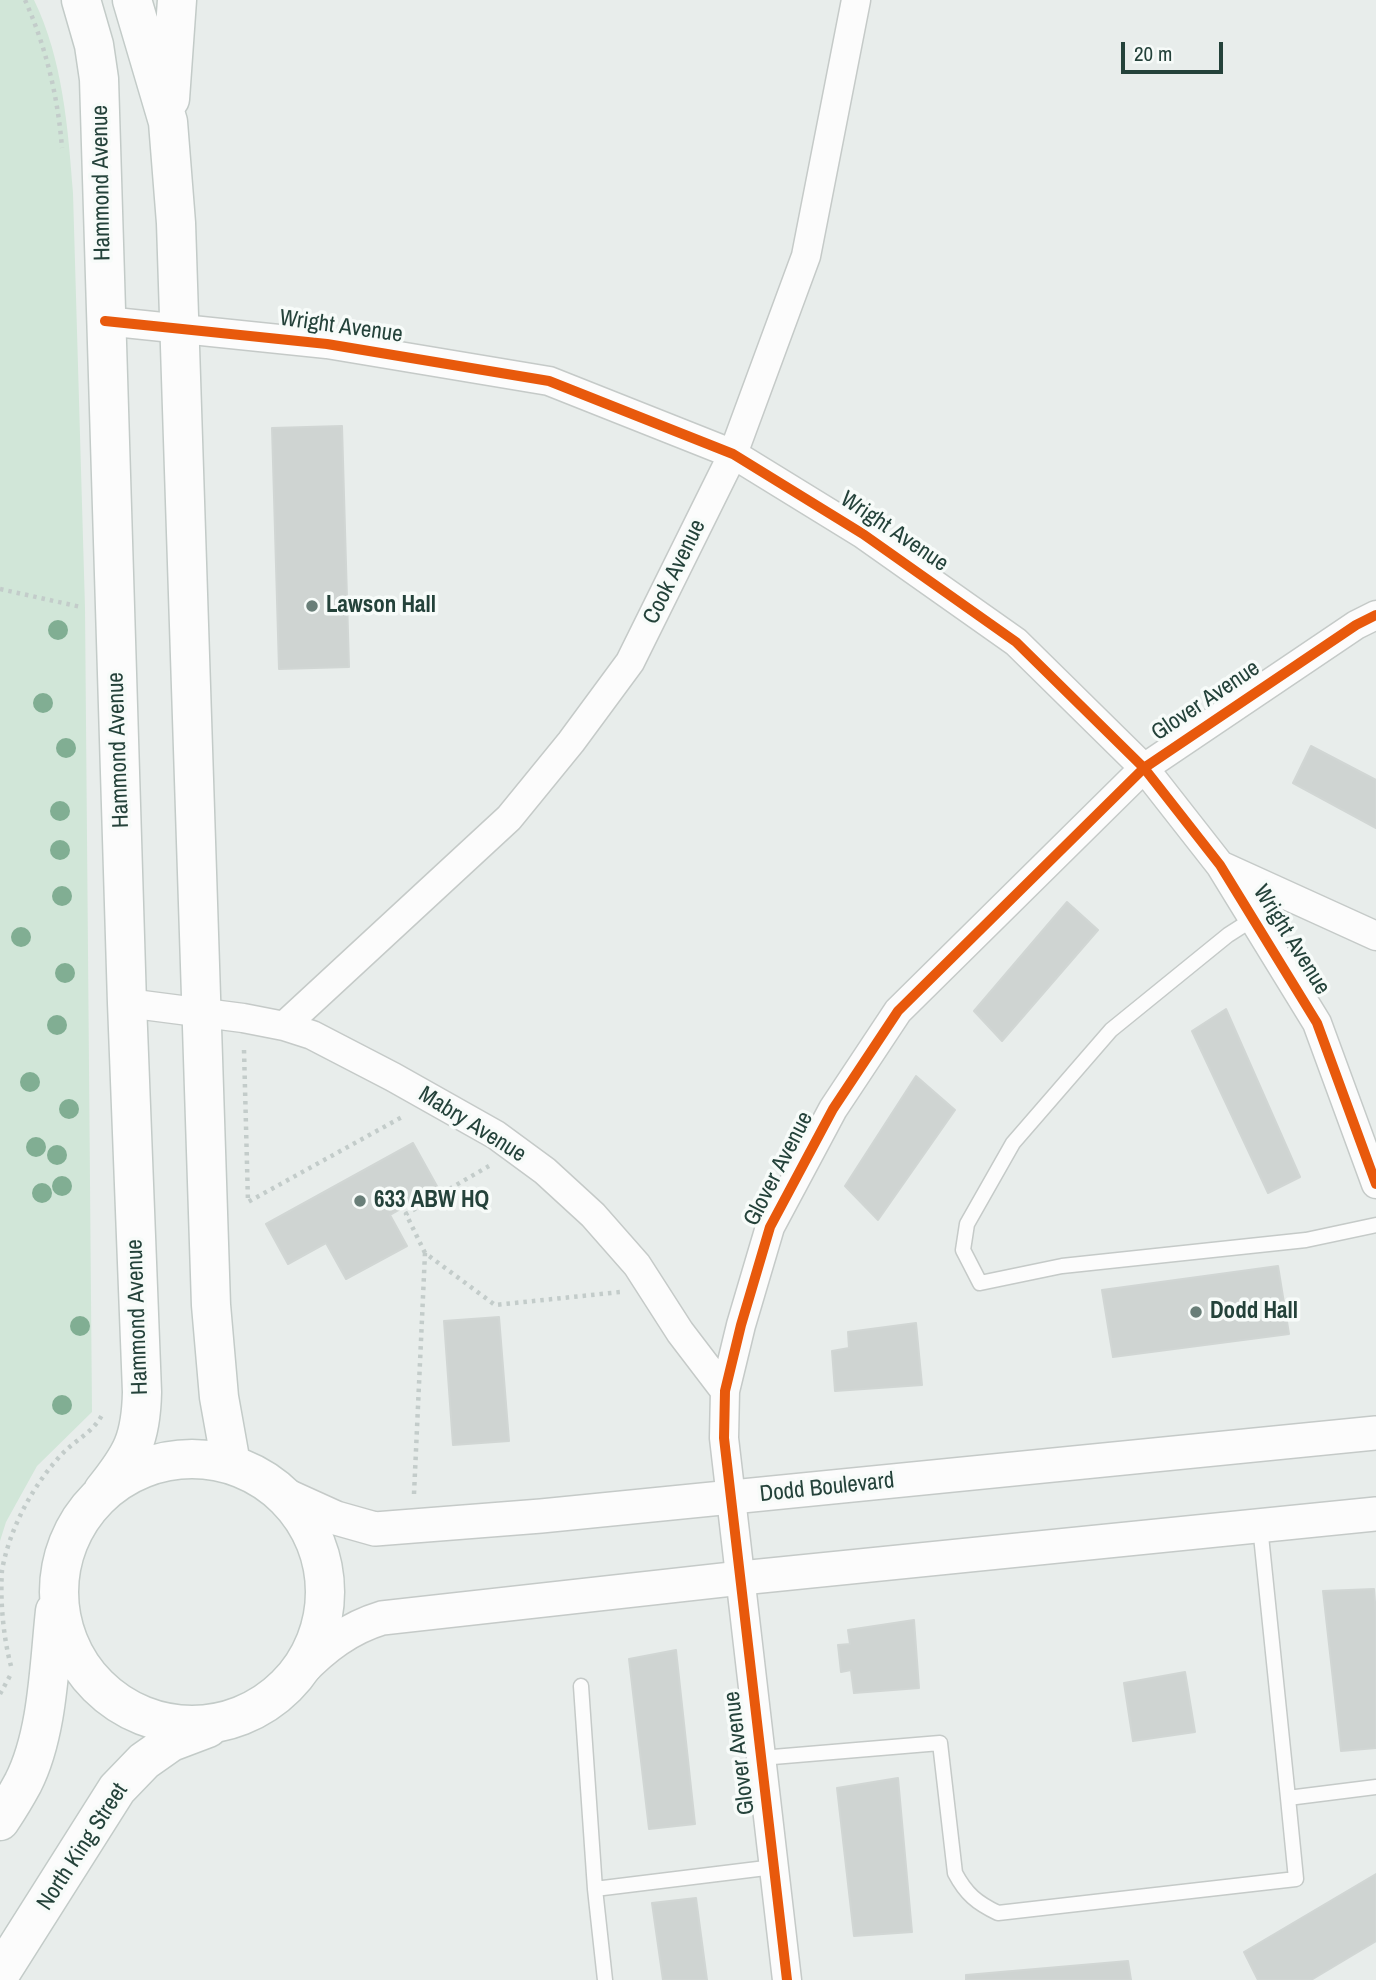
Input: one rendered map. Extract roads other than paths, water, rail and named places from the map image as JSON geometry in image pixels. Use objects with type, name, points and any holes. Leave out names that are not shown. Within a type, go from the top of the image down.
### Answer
[{"type":"main road","points":[[53,0],[65,30],[102,152]]},
{"type":"main road","name":"Hammond Avenue","points":[[57,1588],[64,1552],[79,1519],[121,1469],[135,1446],[142,1420],[99,79],[94,45],[81,0]]},
{"type":"main road","points":[[132,0],[168,122]]},
{"type":"main road","points":[[177,0],[168,122],[180,327],[211,1305],[219,1397],[231,1464]]},
{"type":"main road","name":"North King Street","points":[[0,1974],[117,1789],[144,1761],[171,1742],[252,1712],[278,1695],[300,1672],[318,1637],[326,1599],[322,1561],[307,1525],[283,1494],[259,1476],[231,1464],[186,1458],[142,1468],[103,1491]]},
{"type":"main road","points":[[57,1588],[63,1629],[80,1666],[107,1696],[142,1716],[169,1723],[182,1726],[222,1723]]},
{"type":"main road","points":[[0,1821],[24,1782],[35,1749],[45,1703],[57,1588]]},
{"type":"street","name":"Cook Avenue","points":[[284,1026],[509,818],[571,742],[630,662],[733,454],[806,256],[856,0]]},
{"type":"street","name":"Wright Avenue","points":[[105,321],[327,344],[549,381],[733,454],[863,534],[1016,642],[1144,768],[1220,865],[1317,1023],[1376,1184]]},
{"type":"street","name":"Glover Avenue","points":[[787,1980],[724,1438],[725,1391],[770,1227],[833,1109],[898,1011],[1144,768],[1356,625],[1376,615]]},
{"type":"street","points":[[1220,865],[1376,936]]},
{"type":"street","name":"Mabry Avenue","points":[[127,1003],[243,1018],[312,1035],[486,1128],[545,1171],[593,1215],[637,1265],[680,1332],[725,1391]]},
{"type":"street","name":"Dodd Boulevard","points":[[283,1494],[336,1518],[375,1529],[541,1516],[1376,1433]]},
{"type":"street","points":[[300,1672],[317,1654],[342,1636],[361,1624],[382,1618],[741,1578],[1376,1514]]},
{"type":"lane","points":[[1252,919],[1228,935],[1111,1030],[1013,1143],[967,1224],[963,1250],[980,1283],[1062,1266],[1306,1240],[1376,1225]]},
{"type":"lane","points":[[761,1759],[940,1743],[955,1873],[964,1890],[978,1904],[998,1913],[1296,1879],[1260,1526]]},
{"type":"lane","points":[[581,1686],[594,1889],[604,1980]]},
{"type":"lane","points":[[1288,1798],[1376,1787]]},
{"type":"lane","points":[[594,1889],[774,1867]]},
{"type":"place","name":"Lawson Hall","points":[[312,606]]},
{"type":"place","name":"633 ABW HQ","points":[[360,1201]]},
{"type":"place","name":"Dodd Hall","points":[[1196,1312]]}]
